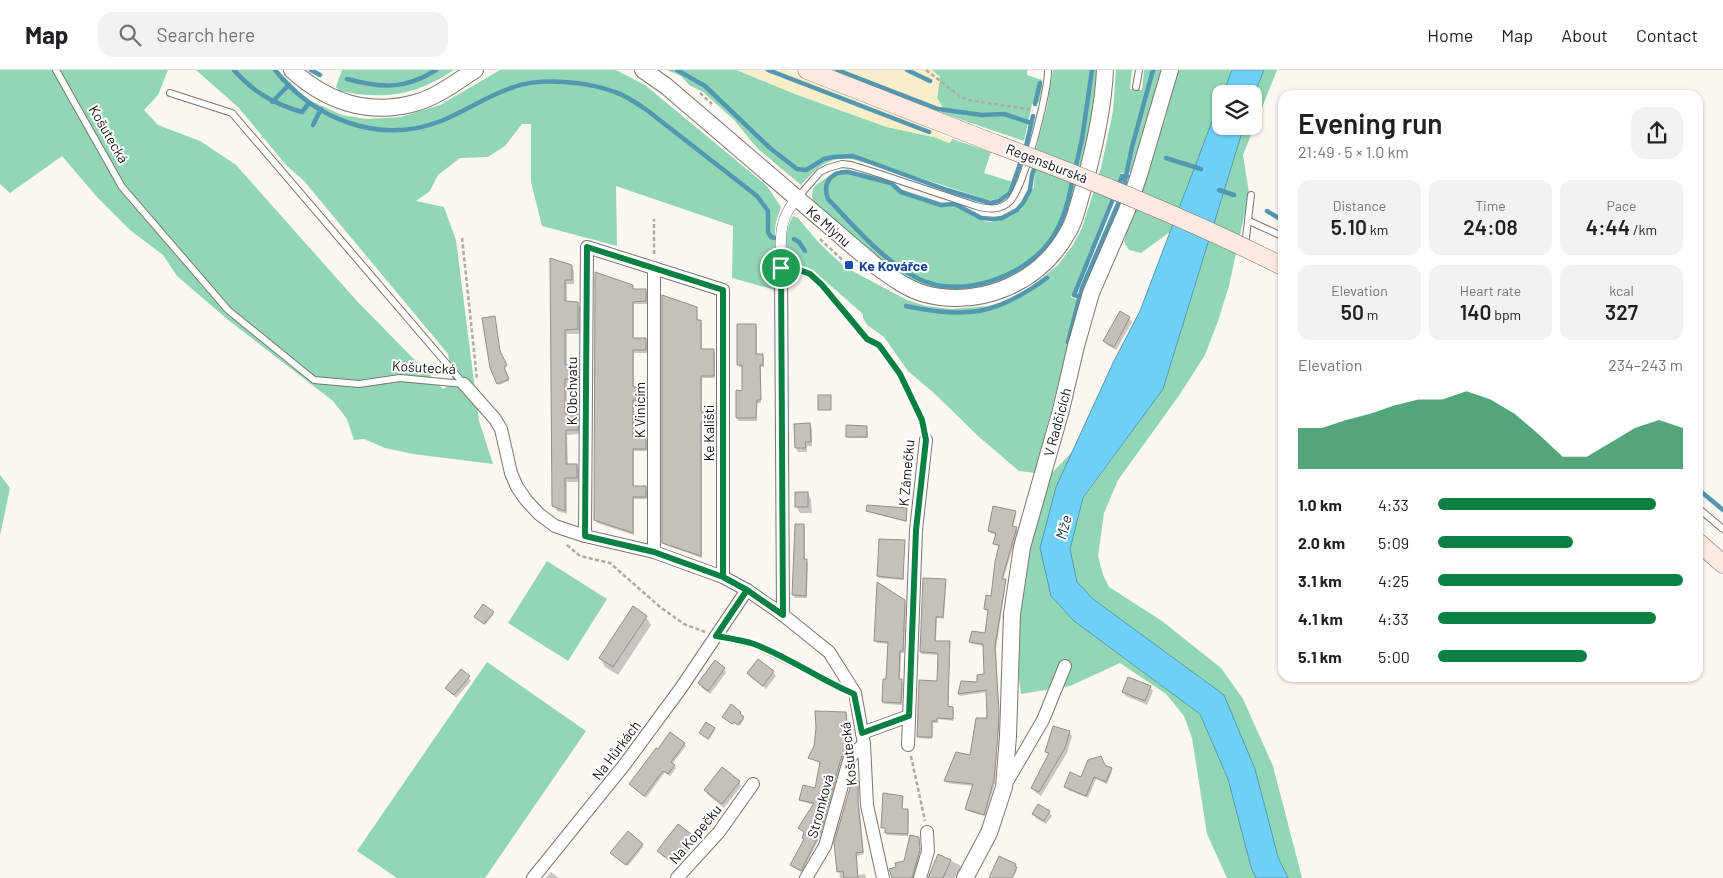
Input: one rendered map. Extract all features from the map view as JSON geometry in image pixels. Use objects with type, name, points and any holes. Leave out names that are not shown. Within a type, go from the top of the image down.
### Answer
[{"type":"main road","name":"Regensburská","points":[[807,70],[1097,182],[1209,230],[1278,264]]},
{"type":"main road","points":[[1703,546],[1723,564]]},
{"type":"street","points":[[292,70],[308,84],[330,97],[352,105],[381,108],[415,103],[438,93],[475,70]]},
{"type":"street","name":"Ke Mlýnu","points":[[643,70],[666,86],[896,281],[924,293],[959,298],[994,293],[1031,275],[1060,245],[1078,210],[1098,131],[1106,70]]},
{"type":"street","name":"V Radčicích","points":[[965,878],[990,833],[1004,787],[1008,736],[1012,614],[1022,547],[1061,410],[1091,293],[1127,210],[1170,70]]},
{"type":"street","points":[[783,615],[781,235],[783,219],[797,198]]},
{"type":"street","name":"K Obchvatu","points":[[585,536],[587,247],[654,268]]},
{"type":"street","name":"Ke Kališti","points":[[654,268],[723,290],[723,577]]},
{"type":"street","name":"K Vinicím","points":[[654,268],[654,552]]},
{"type":"street","name":"Košutecká","points":[[464,384],[495,419],[501,429],[511,473],[526,500],[539,514],[555,526],[585,536],[654,552],[723,577],[747,590],[783,615],[829,652],[854,694],[863,739],[867,806],[883,878]]},
{"type":"street","name":"K Zámečku","points":[[908,744],[916,530],[926,440]]},
{"type":"street","name":"Na Hůrkách","points":[[534,878],[625,764],[681,688],[747,590]]},
{"type":"street","name":"V Radčicích","points":[[1004,787],[1043,720],[1065,666]]},
{"type":"street","points":[[863,739],[909,716]]},
{"type":"street","name":"Stromková","points":[[806,878],[826,846],[850,757],[863,739]]},
{"type":"street","name":"Na Kopečku","points":[[677,878],[719,832],[753,784]]},
{"type":"street","points":[[920,878],[928,851],[927,832]]},
{"type":"lane","name":"Košutecká","points":[[56,70],[122,187],[228,310],[314,380],[359,384],[400,378],[464,384]]},
{"type":"lane","points":[[797,198],[820,172],[842,164],[874,172],[976,206],[988,209],[999,208],[1009,202],[1019,187],[1041,113],[1048,80],[1048,70]]},
{"type":"lane","points":[[1136,87],[1139,70]]},
{"type":"lane","points":[[170,93],[232,113],[464,384]]},
{"type":"lane","points":[[1244,253],[1251,195]]},
{"type":"lane","points":[[1249,221],[1278,234]]},
{"type":"lane","name":"K Zámečku","points":[[781,268],[797,269],[810,274],[822,285],[867,339],[879,345],[900,374],[922,420],[926,440]]},
{"type":"lane","points":[[1703,512],[1723,528]]},
{"type":"lane","points":[[716,636],[753,644],[854,694]]},
{"type":"path","points":[[926,70],[960,96],[970,100],[1026,108],[1041,113]]},
{"type":"path","points":[[654,219],[654,268]]},
{"type":"path","points":[[462,238],[477,379]]},
{"type":"path","points":[[561,541],[580,556],[610,563],[660,607],[684,624],[716,636]]},
{"type":"path","points":[[908,744],[927,832]]},
{"type":"green space","points":[[0,70],[168,70],[158,95],[144,110],[158,125],[200,141],[236,165],[356,300],[443,389],[453,383],[448,354],[304,181],[286,165],[239,108],[196,70],[277,70],[311,101],[342,115],[366,119],[401,117],[440,105],[500,70],[616,70],[645,85],[767,186],[781,207],[775,231],[775,290],[732,278],[733,226],[616,186],[617,246],[542,226],[531,182],[531,124],[522,124],[505,146],[488,157],[460,158],[438,175],[430,191],[416,201],[444,207],[456,240],[479,421],[493,464],[413,454],[385,448],[364,439],[354,440],[347,419],[333,401],[227,319],[177,276],[163,255],[130,230],[97,197],[62,156],[10,193],[0,184]]},
{"type":"green space","points":[[342,70],[454,70],[426,86],[399,94],[371,95],[339,91],[336,87]]},
{"type":"green space","points":[[667,70],[737,70],[795,94],[887,127],[934,137],[949,143],[952,139],[991,152],[984,173],[1013,182],[1004,196],[988,200],[878,164],[843,159],[823,165],[801,185],[757,148],[734,120],[703,92],[689,85],[681,76]]},
{"type":"green space","points":[[932,70],[1027,70],[1027,75],[1042,80],[1039,102],[1032,104],[1024,141],[942,113],[942,106],[937,98],[940,77]]},
{"type":"green space","points":[[1053,70],[1098,70],[1092,126],[1062,226],[1040,256],[1013,276],[982,287],[964,289],[937,288],[919,283],[886,264],[813,203],[813,189],[816,185],[832,174],[846,173],[889,184],[899,192],[941,207],[955,206],[983,221],[991,222],[1011,216],[1021,210],[1034,187],[1035,153],[1047,107]]},
{"type":"green space","points":[[1116,70],[1132,70],[1130,89],[1142,90],[1144,70],[1162,70],[1131,172],[1121,173],[1071,297],[1080,301],[1035,473],[1019,471],[908,371],[884,337],[867,325],[863,314],[816,274],[797,263],[791,257],[788,253],[786,242],[787,231],[793,216],[798,218],[820,244],[845,267],[907,300],[926,306],[951,309],[988,306],[1007,301],[1028,289],[1058,265],[1073,245],[1082,228],[1101,168],[1113,111]]},
{"type":"green space","points":[[1177,70],[1232,70],[1226,85],[1212,85],[1212,122],[1170,232],[1141,253],[1129,250],[1124,242],[1129,219],[1165,119]]},
{"type":"green space","points":[[1264,70],[1277,70],[1262,108],[1262,85],[1258,85]]},
{"type":"green space","points":[[1241,135],[1251,135],[1243,155],[1249,193],[1229,286],[1218,321],[1205,355],[1178,397],[1118,480],[1104,513],[1098,556],[1103,575],[1109,587],[1162,621],[1221,668],[1243,699],[1273,766],[1302,878],[1288,878],[1278,857],[1255,770],[1224,695],[1093,599],[1077,582],[1070,549],[1083,499],[1163,389]]},
{"type":"green space","points":[[1073,451],[1056,487],[1051,596],[1074,621],[1200,714],[1228,779],[1251,867],[1256,878],[1227,878],[1207,834],[1192,738],[1184,716],[1166,694],[1120,663],[1070,686],[1021,694],[1011,615],[1050,475]]},
{"type":"green space","points":[[0,475],[10,488],[0,536]]},
{"type":"green space","points":[[547,561],[607,599],[568,661],[508,623]]},
{"type":"green space","points":[[487,662],[586,731],[485,878],[397,878],[357,851]]},
{"type":"sand","points":[[737,70],[788,70],[939,128],[938,134],[952,139],[950,143],[934,137],[887,127],[795,94]]},
{"type":"sand","points":[[829,70],[932,70],[940,77],[937,98],[942,106],[942,113]]},
{"type":"water","points":[[1232,70],[1264,70],[1258,85],[1226,85]]},
{"type":"water","name":"Mže","points":[[1212,122],[1212,135],[1241,135],[1163,389],[1083,498],[1070,549],[1077,582],[1093,599],[1224,695],[1255,769],[1278,857],[1288,878],[1256,878],[1251,867],[1228,779],[1200,714],[1074,621],[1051,596],[1040,548],[1056,487],[1113,363],[1140,311]]},
{"type":"building","points":[[550,258],[572,265],[572,280],[565,280],[565,301],[578,302],[578,329],[565,330],[565,365],[578,365],[578,379],[565,379],[565,414],[578,414],[578,430],[566,430],[566,464],[577,464],[577,478],[565,478],[565,511],[552,506]]},
{"type":"building","points":[[595,272],[633,285],[633,289],[646,289],[646,301],[633,302],[633,338],[646,338],[646,350],[633,350],[633,387],[646,387],[646,400],[633,400],[633,437],[646,437],[646,449],[633,449],[633,486],[646,486],[646,497],[633,497],[633,533],[594,520]]},
{"type":"building","points":[[662,295],[697,307],[697,320],[701,320],[701,349],[714,349],[714,376],[701,376],[701,412],[715,412],[715,422],[701,422],[701,556],[662,543]]},
{"type":"building","points":[[1120,311],[1130,317],[1114,347],[1103,341]]},
{"type":"building","points":[[495,316],[500,351],[507,365],[504,367],[509,379],[497,384],[490,368],[482,318]]},
{"type":"building","points":[[737,324],[756,324],[756,354],[763,354],[763,365],[760,365],[761,400],[757,400],[756,418],[736,418],[736,390],[742,391],[742,365],[737,365]]},
{"type":"building","points":[[818,395],[831,395],[831,410],[818,410]]},
{"type":"building","points":[[810,423],[811,442],[805,442],[806,448],[795,448],[794,424]]},
{"type":"building","points":[[846,425],[867,426],[867,437],[846,437]]},
{"type":"building","points":[[795,492],[808,492],[808,507],[795,507]]},
{"type":"building","points":[[867,505],[907,508],[906,521],[866,511]]},
{"type":"building","points":[[993,506],[1016,511],[1012,526],[1017,527],[1002,579],[1006,579],[995,646],[999,712],[998,735],[994,780],[984,815],[965,809],[973,784],[944,781],[956,752],[970,755],[976,718],[987,718],[986,690],[958,694],[961,681],[977,682],[977,675],[984,674],[983,644],[969,642],[972,631],[985,633],[988,610],[984,609],[986,595],[991,596],[999,545],[993,544],[996,533],[988,531]]},
{"type":"building","points":[[795,524],[804,524],[804,559],[807,559],[806,596],[792,595]]},
{"type":"building","points":[[879,539],[905,540],[903,579],[877,576]]},
{"type":"building","points":[[923,578],[946,579],[943,617],[936,617],[935,641],[950,641],[948,706],[953,707],[953,719],[937,718],[937,721],[932,721],[932,737],[917,737],[919,680],[937,681],[938,653],[920,652]]},
{"type":"building","points":[[877,582],[905,600],[903,651],[900,651],[899,679],[902,679],[901,703],[882,702],[883,679],[886,679],[888,642],[874,641]]},
{"type":"building","points":[[483,604],[494,612],[484,624],[474,617]]},
{"type":"building","points":[[633,606],[647,616],[613,667],[599,658]]},
{"type":"building","points":[[758,659],[774,671],[763,686],[747,673]]},
{"type":"building","points":[[715,660],[725,668],[708,691],[698,683]]},
{"type":"building","points":[[461,669],[470,676],[454,695],[445,688]]},
{"type":"building","points":[[1128,677],[1151,686],[1145,701],[1122,692]]},
{"type":"building","points":[[731,704],[744,717],[738,725],[734,722],[732,724],[722,717]]},
{"type":"building","points":[[815,711],[846,712],[848,732],[845,750],[820,833],[801,871],[790,865],[804,839],[802,838],[804,832],[798,828],[814,803],[799,800],[803,785],[815,788],[820,762],[808,758],[814,746]]},
{"type":"building","points":[[706,722],[715,728],[708,739],[699,733]]},
{"type":"building","points":[[1053,726],[1070,731],[1065,748],[1039,792],[1031,788],[1049,753],[1045,752]]},
{"type":"building","points":[[670,732],[685,743],[671,762],[675,765],[668,774],[663,771],[644,796],[629,784]]},
{"type":"building","points":[[1101,756],[1105,765],[1112,768],[1106,782],[1094,777],[1086,796],[1064,787],[1070,772],[1081,777],[1088,760]]},
{"type":"building","points":[[722,767],[740,781],[722,804],[704,790]]},
{"type":"building","points":[[852,781],[858,781],[863,852],[856,853],[858,878],[844,878],[843,871],[837,872],[834,843]]},
{"type":"building","points":[[883,793],[903,796],[902,809],[908,809],[908,834],[885,833],[885,828],[881,828]]},
{"type":"building","points":[[1038,804],[1050,811],[1044,821],[1032,814]]},
{"type":"building","points":[[678,824],[695,837],[678,859],[672,854],[668,859],[657,851]]},
{"type":"building","points":[[628,831],[643,844],[626,865],[610,853]]},
{"type":"building","points":[[910,835],[919,837],[920,850],[912,878],[892,878],[889,869],[896,867],[895,863],[904,861]]},
{"type":"building","points":[[938,854],[951,860],[943,878],[928,878]]},
{"type":"building","points":[[999,856],[1016,864],[1015,866],[1017,867],[1012,878],[989,878]]},
{"type":"waterway","points":[[234,70],[256,91],[282,105],[302,112],[309,103]]},
{"type":"waterway","points":[[275,70],[291,88],[309,102],[329,114],[350,123],[372,129],[418,128],[441,121],[495,94],[514,87],[537,82],[578,83],[615,92],[648,111],[757,196],[768,211],[768,232],[771,237],[775,238]]},
{"type":"waterway","points":[[311,70],[320,75]]},
{"type":"waterway","points":[[347,79],[382,85],[403,84],[414,81],[436,70]]},
{"type":"waterway","points":[[677,70],[705,86],[770,148],[797,169],[806,170],[824,159],[853,156],[947,190],[990,203],[999,201],[1010,193],[1022,158]]},
{"type":"waterway","points":[[768,70],[929,132]]},
{"type":"waterway","points":[[837,70],[938,109],[982,115],[1004,114],[1031,123]]},
{"type":"waterway","points":[[907,70],[930,81]]},
{"type":"waterway","points":[[1075,170],[1082,139],[1092,70]]},
{"type":"waterway","points":[[1123,190],[1132,147],[1153,70]]},
{"type":"waterway","points":[[1035,104],[1040,83]]},
{"type":"waterway","points":[[272,102],[289,85]]},
{"type":"waterway","points":[[313,125],[321,109]]},
{"type":"waterway","points":[[1025,151],[1033,116]]},
{"type":"waterway","points":[[1166,158],[1201,169]]},
{"type":"waterway","points":[[1036,163],[1030,190],[1023,203],[1017,210],[1002,218],[981,218],[955,204],[941,205],[901,192],[891,183],[848,172],[842,172],[829,179],[826,193],[828,199],[860,232],[906,272],[936,285],[954,287],[992,281],[1027,263],[1041,252],[1052,238],[1063,217],[1073,177]]},
{"type":"waterway","points":[[1118,187],[1122,176],[1127,176]]},
{"type":"waterway","points":[[1219,190],[1234,195]]},
{"type":"waterway","points":[[1080,297],[1074,295],[1115,194]]},
{"type":"waterway","points":[[1068,342],[1082,288],[1121,197]]},
{"type":"waterway","points":[[1267,211],[1278,218]]},
{"type":"waterway","points":[[794,239],[799,242],[805,251]]},
{"type":"waterway","points":[[906,306],[946,312],[964,313],[980,311],[1012,300],[1047,278]]},
{"type":"waterway","points":[[1703,493],[1723,510]]},
{"type":"place","name":"Ke Kovářce","points":[[849,265]]},
{"type":"route","points":[[781,268],[783,615],[747,590],[723,577],[654,552],[585,536],[587,247],[723,290],[723,577],[747,590],[716,636],[753,644],[854,694],[862,733],[909,716],[916,530],[926,440],[922,420],[900,374],[879,345],[867,339],[822,285],[810,274],[797,269],[781,268]]}]
